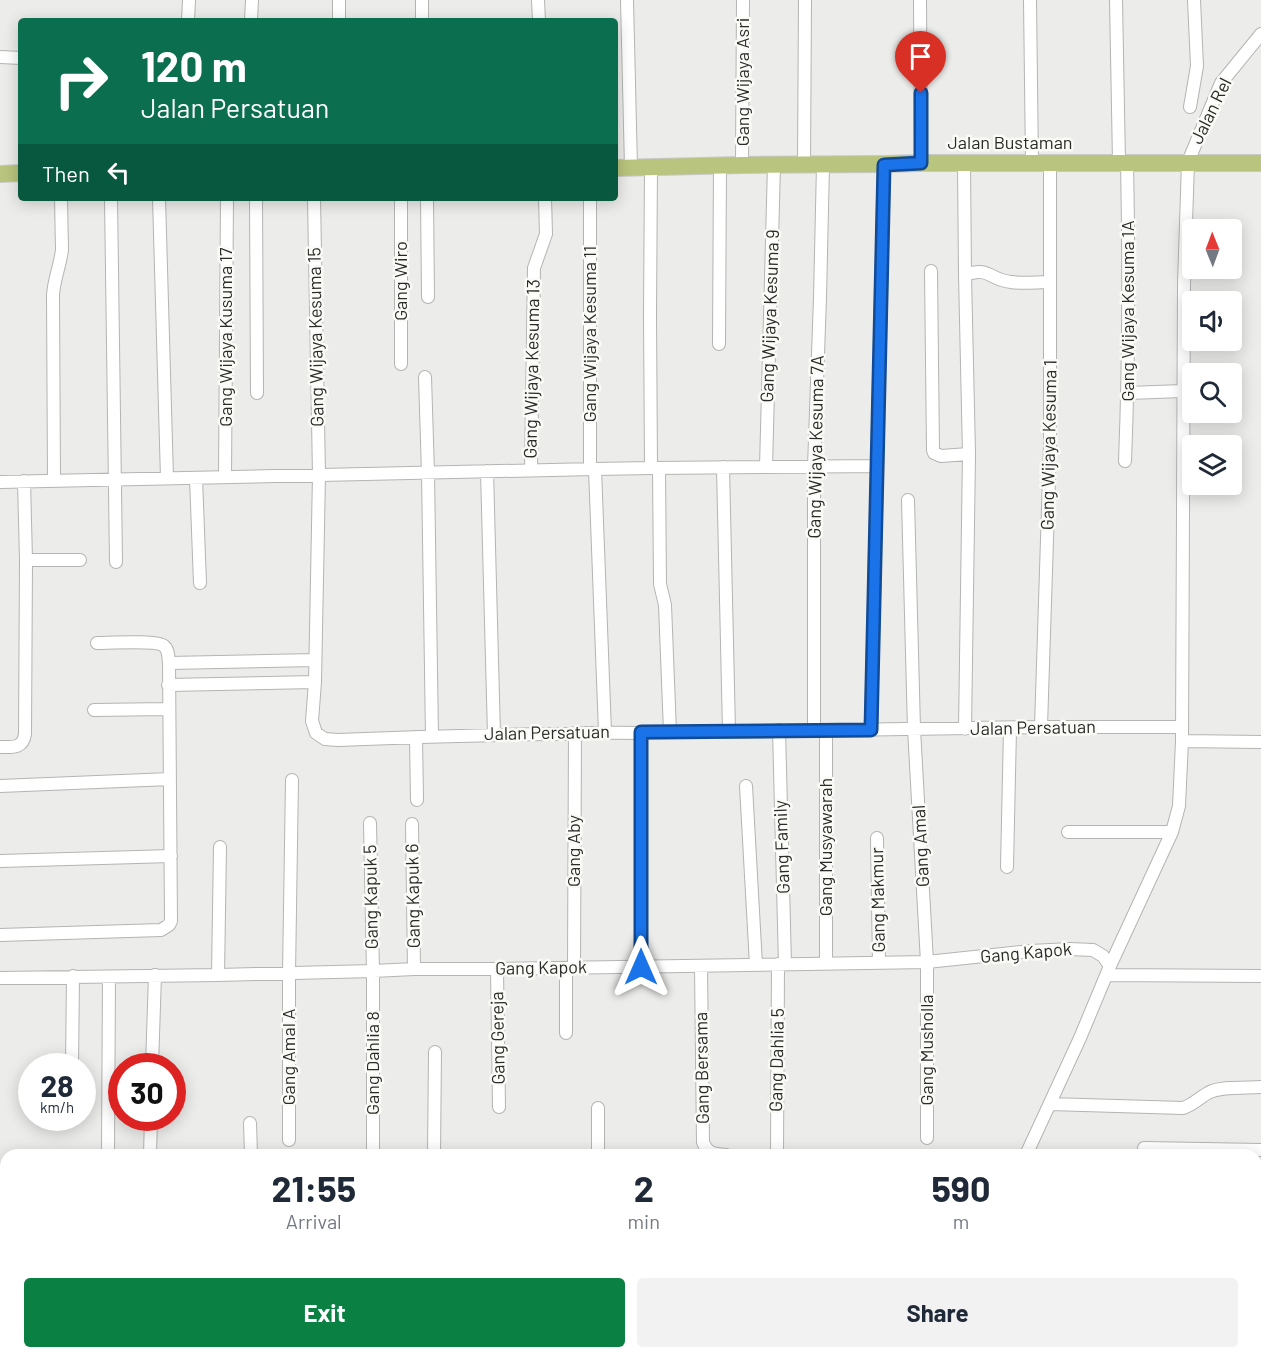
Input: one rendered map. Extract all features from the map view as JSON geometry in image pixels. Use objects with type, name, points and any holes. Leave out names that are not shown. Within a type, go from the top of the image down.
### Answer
[{"type":"main road","name":"Jalan Bustaman","points":[[623,168],[921,163],[1261,163]]},
{"type":"main road","points":[[0,174],[18,173]]},
{"type":"street","points":[[188,18],[189,0]]},
{"type":"street","points":[[251,18],[252,0]]},
{"type":"street","points":[[339,0],[339,18]]},
{"type":"street","points":[[422,0],[422,18]]},
{"type":"street","points":[[538,0],[539,18]]},
{"type":"street","points":[[623,168],[627,0]]},
{"type":"street","name":"Gang Wijaya Asri","points":[[742,165],[743,0]]},
{"type":"street","points":[[804,165],[805,0]]},
{"type":"street","points":[[920,0],[921,163]]},
{"type":"street","points":[[1030,0],[1032,163]]},
{"type":"street","name":"Gang Wijaya Kesuma 1A","points":[[1116,0],[1123,162],[1128,393],[1125,461]]},
{"type":"street","points":[[1190,107],[1197,66],[1194,0]]},
{"type":"street","name":"Jalan Rel","points":[[1188,162],[1221,83],[1261,34]]},
{"type":"street","points":[[0,57],[18,58]]},
{"type":"street","points":[[1183,363],[1188,162]]},
{"type":"street","points":[[964,163],[964,275],[969,454],[965,729]]},
{"type":"street","name":"Gang Wijaya Kesuma 1","points":[[1041,727],[1050,446],[1050,163]]},
{"type":"street","points":[[719,344],[720,165]]},
{"type":"street","name":"Gang Wijaya Kesuma 9","points":[[766,467],[774,165]]},
{"type":"street","name":"Gang Wijaya Kesuma 7A","points":[[820,730],[814,467],[823,165]]},
{"type":"street","points":[[871,730],[884,165]]},
{"type":"street","points":[[651,167],[650,315],[655,468],[660,584],[665,605],[670,732]]},
{"type":"street","points":[[54,480],[53,295],[62,250],[61,201]]},
{"type":"street","points":[[111,201],[116,562]]},
{"type":"street","points":[[159,201],[167,478]]},
{"type":"street","name":"Gang Wijaya Kusuma 17","points":[[225,477],[226,201]]},
{"type":"street","points":[[256,201],[257,393]]},
{"type":"street","name":"Gang Wijaya Kesuma 15","points":[[314,201],[319,475]]},
{"type":"street","name":"Gang Wiro","points":[[401,201],[401,364]]},
{"type":"street","points":[[427,201],[428,297]]},
{"type":"street","name":"Gang Wijaya Kesuma 13","points":[[531,470],[534,268],[546,234],[545,201]]},
{"type":"street","name":"Gang Wijaya Kesuma 11","points":[[590,201],[592,469],[605,732]]},
{"type":"street","points":[[931,271],[933,450],[941,456],[969,454]]},
{"type":"street","points":[[964,275],[982,272],[1012,283],[1050,282]]},
{"type":"street","points":[[424,377],[428,473],[432,736]]},
{"type":"street","points":[[1128,393],[1182,392]]},
{"type":"street","points":[[1029,1149],[1172,832],[1179,806],[1182,741],[1183,423]]},
{"type":"street","points":[[0,482],[531,470],[877,466]]},
{"type":"street","points":[[723,467],[729,731]]},
{"type":"street","points":[[487,471],[494,735]]},
{"type":"street","name":"Jalan Persatuan","points":[[319,475],[315,682],[312,722],[316,733],[325,739],[605,732],[1182,727]]},
{"type":"street","points":[[196,478],[200,583]]},
{"type":"street","points":[[0,747],[18,746],[24,739],[26,560],[24,481]]},
{"type":"street","name":"Gang Amal","points":[[908,500],[914,729],[927,962]]},
{"type":"street","points":[[26,560],[80,560]]},
{"type":"street","points":[[0,935],[161,930],[166,928],[171,921],[168,650],[160,644],[97,643]]},
{"type":"street","points":[[169,663],[315,660]]},
{"type":"street","points":[[239,662],[240,683]]},
{"type":"street","points":[[168,685],[315,682]]},
{"type":"street","points":[[94,710],[169,709]]},
{"type":"street","points":[[1007,867],[1010,729]]},
{"type":"street","name":"Gang Family","points":[[779,730],[782,964]]},
{"type":"street","name":"Gang Musyawarah","points":[[820,730],[826,964]]},
{"type":"street","points":[[641,732],[641,967]]},
{"type":"street","name":"Gang Aby","points":[[566,1033],[570,968],[575,734]]},
{"type":"street","points":[[416,737],[417,800]]},
{"type":"street","points":[[1182,741],[1261,742]]},
{"type":"street","points":[[0,786],[170,779]]},
{"type":"street","name":"Gang Amal A","points":[[289,1140],[292,780]]},
{"type":"street","points":[[746,786],[756,965]]},
{"type":"street","name":"Gang Kapuk 5","points":[[370,823],[373,971]]},
{"type":"street","name":"Gang Kapuk 6","points":[[412,824],[414,969]]},
{"type":"street","points":[[1068,832],[1172,832]]},
{"type":"street","name":"Gang Makmur","points":[[877,838],[879,963]]},
{"type":"street","points":[[218,975],[220,847]]},
{"type":"street","points":[[0,861],[171,856]]},
{"type":"street","name":"Gang Kapok","points":[[0,978],[414,969],[927,962],[1070,949],[1093,950],[1103,956],[1108,970]]},
{"type":"street","name":"Gang Musholla","points":[[927,962],[927,1138]]},
{"type":"street","name":"Gang Dahlia 5","points":[[777,1149],[782,964]]},
{"type":"street","name":"Gang Bersama","points":[[701,966],[703,1142],[706,1149]]},
{"type":"street","name":"Gang Gereja","points":[[496,969],[499,1107]]},
{"type":"street","points":[[1108,970],[1261,976]]},
{"type":"street","name":"Gang Dahlia 8","points":[[373,971],[373,1149]]},
{"type":"street","points":[[152,1053],[155,975]]},
{"type":"street","points":[[72,1053],[73,976]]},
{"type":"street","points":[[108,1149],[109,977]]},
{"type":"street","points":[[434,1149],[435,1052]]},
{"type":"street","points":[[1050,1104],[1183,1108],[1190,1106],[1215,1089],[1261,1088]]},
{"type":"street","points":[[598,1108],[598,1149]]},
{"type":"street","points":[[250,1123],[251,1149]]},
{"type":"street","points":[[150,1149],[151,1131]]},
{"type":"street","points":[[1144,1148],[1202,1149]]},
{"type":"route","points":[[641,967],[641,732],[871,730],[884,165],[921,163],[921,93]]}]
